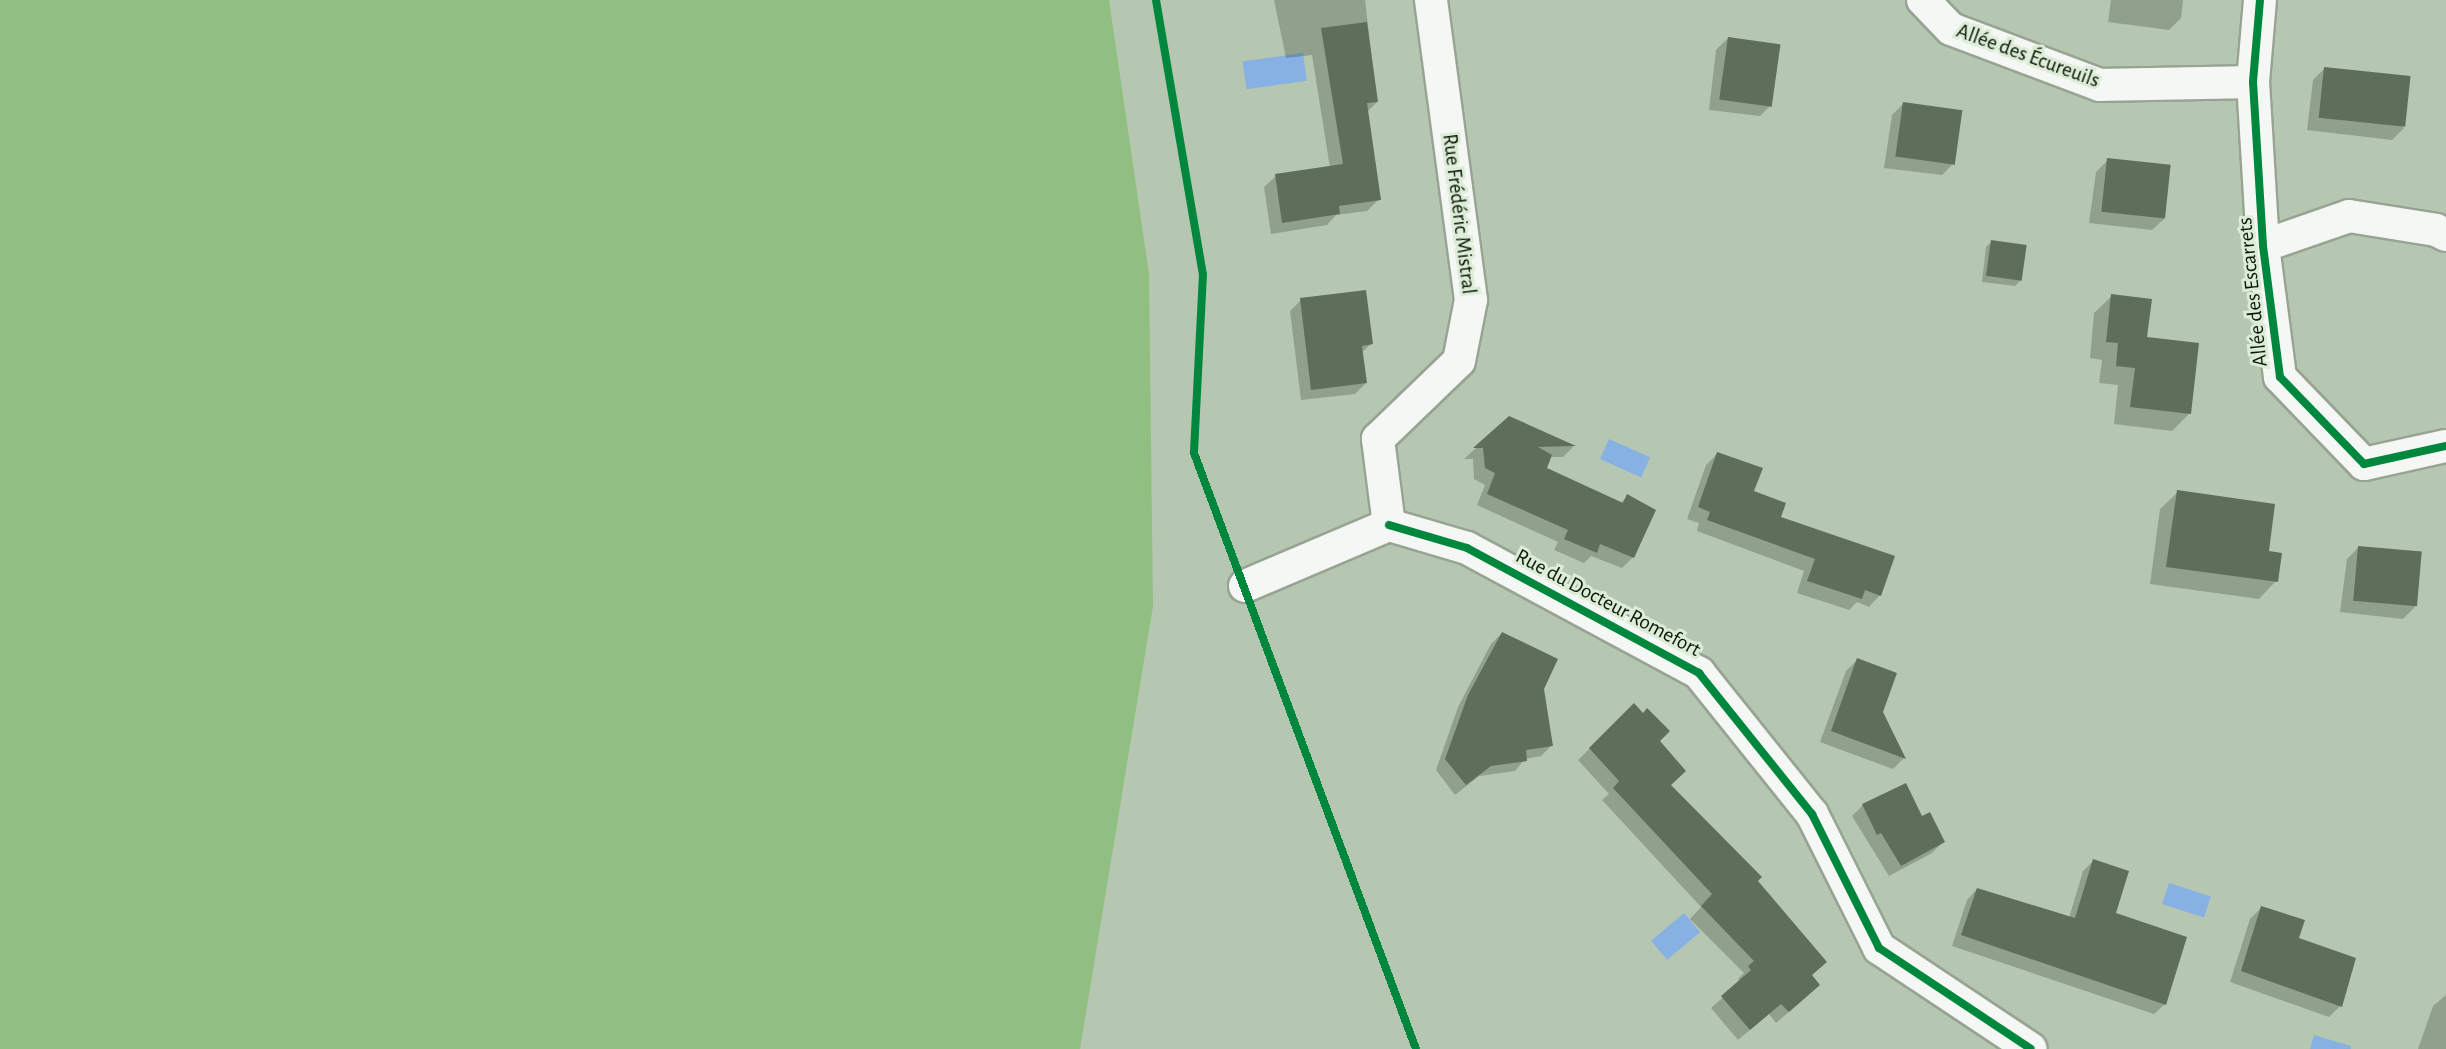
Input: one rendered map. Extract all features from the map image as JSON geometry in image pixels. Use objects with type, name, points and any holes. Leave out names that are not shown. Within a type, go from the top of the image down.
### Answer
[{"type":"street","name":"Rue Frédéric Mistral","points":[[1389,525],[1378,439],[1460,361],[1471,300],[1431,0]]},
{"type":"street","name":"Allée des Écureuils","points":[[1923,0],[1951,29],[2100,85],[2253,82]]},
{"type":"street","name":"Allée des Escarrets","points":[[2260,0],[2253,82],[2263,246],[2280,377],[2364,464],[2446,446]]},
{"type":"street","name":"Allée des Escarrets","points":[[2263,246],[2349,216],[2436,230],[2446,235]]},
{"type":"street","points":[[1245,586],[1389,525]]},
{"type":"street","name":"Rue du Docteur Romefort","points":[[1389,525],[1467,548],[1699,673],[1812,814],[1879,948],[2031,1049]]},
{"type":"green space","points":[[0,0],[1109,0],[1149,274],[1153,606],[1080,1049],[0,1049]]},
{"type":"water","points":[[1303,53],[1307,81],[1246,89],[1243,61]]},
{"type":"water","points":[[1609,439],[1650,457],[1641,477],[1600,459]]},
{"type":"water","points":[[2169,883],[2211,897],[2204,918],[2162,904]]},
{"type":"water","points":[[1684,913],[1700,932],[1667,960],[1651,941]]},
{"type":"water","points":[[2314,1035],[2351,1046],[2351,1049],[2310,1049]]},
{"type":"building","points":[[1367,22],[1378,102],[1367,103],[1381,200],[1339,206],[1340,214],[1282,223],[1275,174],[1343,164],[1321,28]]},
{"type":"building","points":[[1728,37],[1780,44],[1772,107],[1719,99]]},
{"type":"building","points":[[2324,67],[2411,76],[2405,127],[2319,118]]},
{"type":"building","points":[[1903,102],[1962,110],[1955,165],[1895,156]]},
{"type":"building","points":[[2107,158],[2171,165],[2165,218],[2101,212]]},
{"type":"building","points":[[1991,240],[2027,245],[2022,281],[1986,276]]},
{"type":"building","points":[[1366,290],[1373,344],[1362,346],[1367,383],[1311,390],[1300,298]]},
{"type":"building","points":[[2111,294],[2152,299],[2147,337],[2199,343],[2191,414],[2130,407],[2135,368],[2116,366],[2118,343],[2106,342]]},
{"type":"building","points":[[1509,416],[1576,446],[1538,447],[1552,455],[1547,468],[1623,503],[1627,494],[1656,510],[1634,558],[1600,544],[1597,553],[1564,539],[1568,530],[1487,494],[1495,473],[1485,468],[1483,448],[1473,448]]},
{"type":"building","points":[[1717,452],[1763,468],[1754,491],[1786,503],[1781,517],[1895,556],[1881,596],[1865,590],[1862,599],[1807,581],[1815,559],[1707,520],[1710,512],[1698,507]]},
{"type":"building","points":[[2177,490],[2275,504],[2269,551],[2282,553],[2278,582],[2166,567]]},
{"type":"building","points":[[2358,546],[2422,552],[2417,606],[2353,601]]},
{"type":"building","points":[[1502,632],[1558,659],[1544,689],[1553,746],[1526,750],[1527,761],[1491,766],[1466,785],[1445,759],[1468,695]]},
{"type":"building","points":[[1857,658],[1897,673],[1883,712],[1906,759],[1831,731]]},
{"type":"building","points":[[1634,703],[1643,713],[1647,708],[1670,731],[1660,741],[1686,771],[1671,785],[1762,877],[1758,881],[1827,962],[1812,975],[1820,985],[1789,1012],[1781,1004],[1750,1030],[1721,996],[1751,970],[1748,966],[1754,961],[1701,906],[1712,894],[1613,788],[1619,781],[1589,748]]},
{"type":"building","points":[[1906,783],[1922,816],[1930,812],[1945,842],[1901,866],[1881,833],[1877,835],[1862,804]]},
{"type":"building","points":[[2093,859],[2129,871],[2116,913],[2187,937],[2166,1005],[1961,935],[1977,888],[2075,918]]},
{"type":"building","points":[[2261,906],[2305,920],[2299,938],[2356,958],[2342,1007],[2241,971]]},
{"type":"cycle path","points":[[1156,0],[1203,274],[1194,453],[1416,1049]]},
{"type":"cycle path","points":[[2260,0],[2253,82],[2263,246],[2280,377],[2364,464],[2446,446]]},
{"type":"cycle path","points":[[1389,525],[1467,548],[1699,673],[1812,814],[1879,948],[2031,1049]]}]
